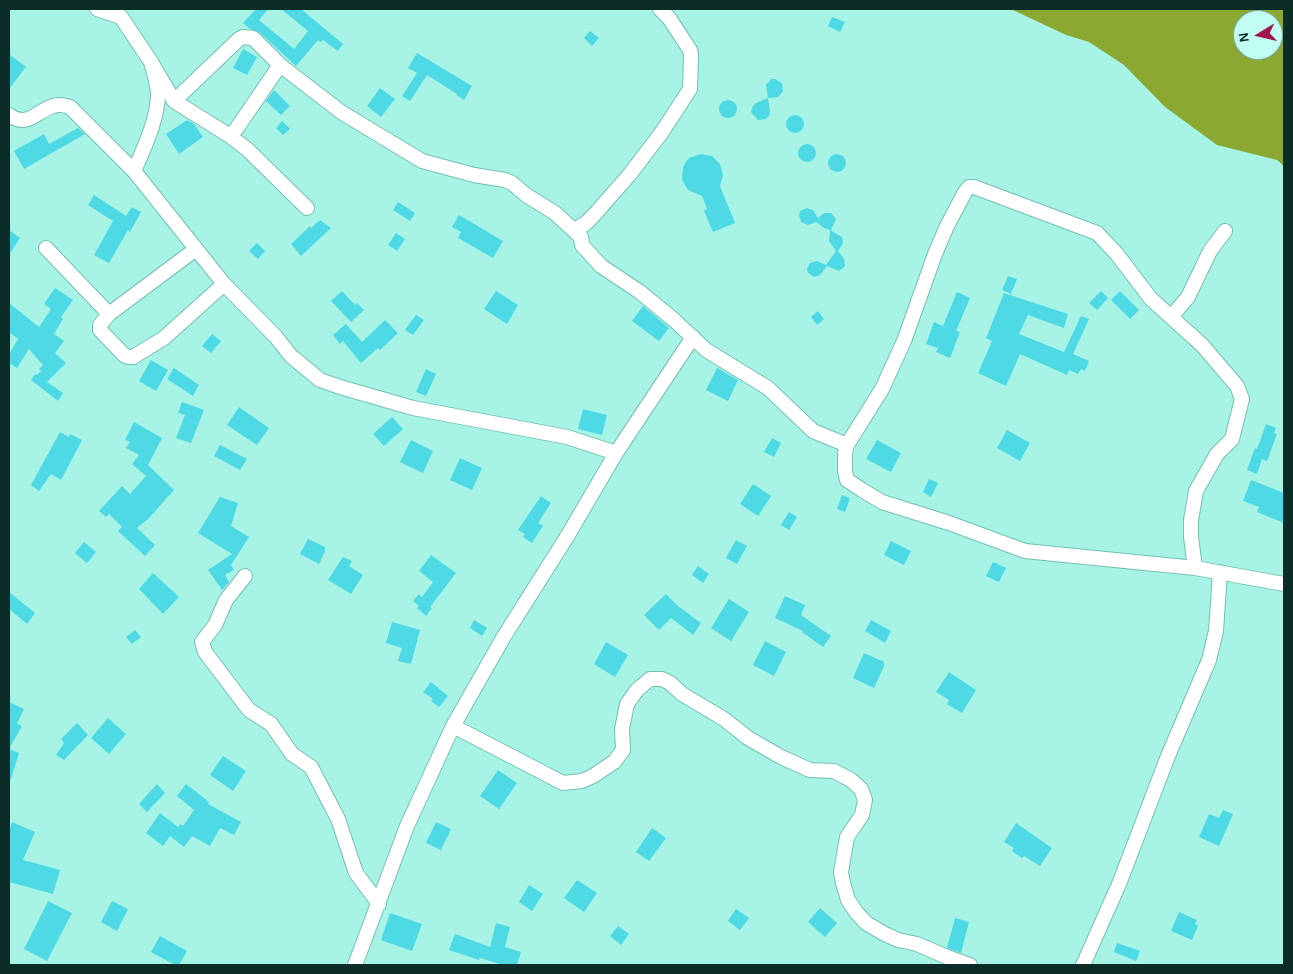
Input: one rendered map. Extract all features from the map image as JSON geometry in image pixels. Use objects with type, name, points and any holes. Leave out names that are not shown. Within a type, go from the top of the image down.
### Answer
[{"type":"street","points":[[97,9],[125,13],[174,101],[230,136],[248,150],[307,208]]},
{"type":"street","points":[[574,230],[585,224],[630,174],[662,132],[690,89],[690,50],[669,18],[660,9]]},
{"type":"street","points":[[174,101],[243,37],[253,38],[280,65],[341,112],[422,162],[512,183],[532,199],[555,213],[581,237],[582,245],[601,266],[640,292],[706,350],[768,388],[813,430],[848,445]]},
{"type":"street","points":[[134,171],[145,145],[157,103],[156,81],[151,62]]},
{"type":"street","points":[[230,136],[280,65]]},
{"type":"street","points":[[9,115],[16,120],[22,121],[50,106],[63,104],[70,107],[134,171],[224,284],[276,337],[291,356],[320,380],[413,408],[567,437],[616,454]]},
{"type":"street","points":[[1196,568],[1191,537],[1191,520],[1196,491],[1217,454],[1232,439],[1242,399],[1238,386],[1202,345],[1151,299],[1116,253],[1097,234],[983,190],[969,187],[946,226],[904,341],[882,389],[848,445],[845,453],[844,470],[847,480],[882,502],[1025,551],[1196,568],[1284,584]]},
{"type":"street","points":[[1171,317],[1188,297],[1210,251],[1225,231]]},
{"type":"street","points":[[46,248],[109,314]]},
{"type":"street","points":[[196,249],[109,314],[100,325],[100,330],[124,355],[134,357],[164,338],[224,284]]},
{"type":"street","points":[[355,965],[407,826],[453,726],[503,638],[616,454],[693,337]]},
{"type":"street","points":[[1083,965],[1119,884],[1168,756],[1209,660],[1216,631],[1220,572]]},
{"type":"street","points":[[245,576],[226,600],[215,625],[202,642],[205,652],[249,710],[271,724],[292,754],[311,767],[338,819],[356,873],[379,904]]},
{"type":"street","points":[[453,726],[563,783],[582,781],[594,776],[614,762],[623,750],[622,729],[627,704],[637,690],[650,679],[662,679],[670,683],[682,694],[724,719],[748,738],[781,757],[810,770],[834,771],[851,780],[861,789],[865,800],[862,815],[847,836],[841,872],[848,900],[866,924],[882,933],[898,940],[917,944],[970,965]]},
{"type":"shaded area","points":[[1011,9],[1284,9],[1284,166],[1277,160],[1217,145],[1165,107],[1124,65],[1089,42],[1066,35]]},
{"type":"building","points":[[256,9],[268,9],[259,20],[294,49],[308,31],[281,9],[301,9],[343,44],[338,51],[323,40],[321,42],[318,40],[296,66],[259,32],[250,29],[243,23]]},
{"type":"building","points":[[832,17],[845,22],[840,32],[828,26]]},
{"type":"building","points":[[590,31],[599,38],[592,46],[584,38]]},
{"type":"building","points":[[243,49],[257,57],[247,75],[233,68]]},
{"type":"building","points":[[417,53],[472,86],[464,100],[427,75],[410,101],[402,96],[417,73],[408,68]]},
{"type":"building","points":[[9,54],[26,67],[9,89]]},
{"type":"building","points":[[771,79],[782,83],[783,91],[778,97],[768,98],[766,85]]},
{"type":"building","points":[[380,88],[395,99],[381,117],[367,106]]},
{"type":"building","points":[[274,90],[290,106],[281,115],[266,101]]},
{"type":"building","points":[[768,98],[769,116],[766,119],[758,120],[751,112],[753,106]]},
{"type":"building","points":[[728,100],[734,103],[737,109],[734,115],[728,118],[722,115],[719,109],[722,103]]},
{"type":"building","points":[[795,115],[801,118],[804,124],[801,130],[795,133],[789,130],[786,124],[789,118]]},
{"type":"building","points":[[187,120],[194,124],[203,137],[179,154],[166,134]]},
{"type":"building","points":[[282,121],[290,129],[283,135],[276,128]]},
{"type":"building","points":[[78,128],[85,134],[24,169],[14,151],[44,134],[49,144]]},
{"type":"building","points":[[807,144],[813,147],[816,153],[813,159],[807,162],[801,159],[798,153],[801,147]]},
{"type":"building","points":[[700,154],[712,156],[720,164],[723,175],[720,186],[735,223],[713,232],[704,211],[707,209],[702,196],[688,190],[682,180],[685,163],[689,158]]},
{"type":"building","points":[[833,154],[841,154],[846,159],[844,170],[833,172],[828,167],[828,159]]},
{"type":"building","points":[[94,195],[126,216],[132,207],[141,212],[109,263],[94,255],[113,221],[88,205]]},
{"type":"building","points":[[398,202],[415,213],[410,221],[393,210]]},
{"type":"building","points":[[807,208],[813,210],[818,218],[824,213],[831,213],[836,219],[831,230],[824,228],[816,222],[808,225],[801,222],[800,211]]},
{"type":"building","points":[[459,215],[503,241],[493,258],[458,238],[461,232],[452,227]]},
{"type":"building","points":[[320,220],[331,228],[301,256],[291,244],[310,226],[311,228]]},
{"type":"building","points":[[9,230],[20,238],[9,255]]},
{"type":"building","points":[[830,230],[842,237],[843,243],[838,251],[844,259],[845,266],[839,271],[827,266],[820,275],[814,277],[808,273],[807,269],[810,263],[817,261],[826,265],[836,251],[829,241]]},
{"type":"building","points":[[396,233],[405,239],[397,251],[388,245]]},
{"type":"building","points":[[257,243],[265,251],[258,259],[249,251]]},
{"type":"building","points":[[1008,276],[1017,279],[1011,294],[1002,290]]},
{"type":"building","points":[[55,288],[73,300],[61,317],[63,319],[54,334],[64,341],[55,353],[66,363],[47,382],[63,393],[58,401],[31,380],[35,374],[37,375],[41,371],[39,369],[43,365],[29,349],[17,368],[9,363],[9,354],[18,339],[9,332],[9,303],[39,327],[51,309],[44,304]]},
{"type":"building","points":[[342,291],[355,305],[357,303],[364,310],[351,322],[331,301]]},
{"type":"building","points":[[496,291],[518,305],[507,324],[484,309]]},
{"type":"building","points":[[1101,291],[1108,298],[1097,310],[1089,303]]},
{"type":"building","points":[[1120,291],[1139,310],[1130,319],[1111,300]]},
{"type":"building","points":[[957,292],[970,298],[956,331],[960,332],[950,358],[936,352],[938,348],[926,344],[934,322],[943,326]]},
{"type":"building","points":[[1004,293],[1068,314],[1064,328],[1028,315],[1019,334],[1064,352],[1081,316],[1089,319],[1073,354],[1089,361],[1085,371],[1081,369],[1078,374],[1069,370],[1067,375],[1020,354],[1006,386],[978,373],[992,341],[986,338]]},
{"type":"building","points":[[643,306],[669,328],[659,341],[632,321]]},
{"type":"building","points":[[818,311],[824,319],[817,325],[811,317]]},
{"type":"building","points":[[416,315],[424,320],[413,335],[405,330]]},
{"type":"building","points":[[385,320],[398,333],[380,350],[378,348],[361,363],[343,341],[340,344],[333,335],[346,324],[362,342]]},
{"type":"building","points":[[212,334],[221,341],[211,353],[202,346]]},
{"type":"building","points":[[151,360],[168,370],[156,391],[139,381]]},
{"type":"building","points":[[174,368],[199,385],[193,396],[167,379]]},
{"type":"building","points":[[717,368],[738,380],[728,401],[706,390]]},
{"type":"building","points":[[426,369],[436,374],[426,396],[416,392]]},
{"type":"building","points":[[182,402],[204,410],[191,443],[176,438],[185,415],[178,413]]},
{"type":"building","points":[[239,407],[269,428],[257,445],[227,425]]},
{"type":"building","points":[[583,409],[607,415],[602,435],[578,429]]},
{"type":"building","points":[[392,417],[403,429],[384,446],[373,434]]},
{"type":"building","points":[[134,422],[162,438],[148,465],[174,490],[148,519],[137,528],[155,545],[145,556],[118,531],[122,527],[109,514],[106,517],[99,511],[122,486],[130,494],[146,476],[132,464],[139,455],[126,448],[130,442],[125,440]]},
{"type":"building","points":[[1266,424],[1276,428],[1274,433],[1277,434],[1267,461],[1262,459],[1257,474],[1247,470]]},
{"type":"building","points":[[1007,430],[1030,443],[1020,461],[997,448]]},
{"type":"building","points":[[60,432],[69,437],[70,434],[82,440],[61,480],[51,474],[39,491],[31,485]]},
{"type":"building","points":[[772,438],[781,443],[774,457],[764,452]]},
{"type":"building","points":[[411,440],[433,451],[423,473],[400,462]]},
{"type":"building","points":[[877,440],[901,453],[891,472],[866,459]]},
{"type":"building","points":[[220,445],[247,459],[240,470],[214,456]]},
{"type":"building","points":[[460,458],[482,468],[472,490],[450,480]]},
{"type":"building","points":[[929,479],[938,483],[931,497],[923,492]]},
{"type":"building","points":[[1251,480],[1284,493],[1284,523],[1257,512],[1259,507],[1243,501]]},
{"type":"building","points":[[753,484],[771,496],[758,516],[740,504]]},
{"type":"building","points":[[842,495],[850,498],[845,512],[837,509]]},
{"type":"building","points":[[541,496],[551,503],[538,523],[543,526],[532,543],[523,537],[525,534],[518,530]]},
{"type":"building","points":[[220,497],[238,503],[231,526],[249,537],[231,565],[234,570],[225,575],[229,582],[222,590],[208,570],[232,554],[198,533]]},
{"type":"building","points":[[789,512],[797,517],[789,530],[781,525]]},
{"type":"building","points":[[308,539],[325,547],[319,564],[300,554]]},
{"type":"building","points":[[736,540],[747,546],[737,564],[726,558]]},
{"type":"building","points":[[891,541],[911,551],[904,565],[884,555]]},
{"type":"building","points":[[84,542],[96,552],[87,563],[75,553]]},
{"type":"building","points":[[431,555],[456,573],[430,607],[432,608],[426,616],[417,608],[419,606],[413,601],[419,594],[422,597],[433,582],[419,571]]},
{"type":"building","points":[[343,557],[352,561],[349,566],[363,575],[351,594],[328,580]]},
{"type":"building","points":[[993,562],[1006,568],[999,582],[986,576]]},
{"type":"building","points":[[698,566],[709,574],[703,583],[692,575]]},
{"type":"building","points":[[153,573],[179,597],[163,614],[139,589]]},
{"type":"building","points":[[9,592],[35,613],[27,624],[9,609]]},
{"type":"building","points":[[666,594],[678,606],[701,623],[693,635],[671,618],[659,630],[644,615]]},
{"type":"building","points":[[785,596],[805,605],[801,615],[831,636],[823,647],[803,631],[775,618]]},
{"type":"building","points":[[729,599],[749,612],[731,641],[711,628]]},
{"type":"building","points":[[474,620],[487,628],[482,636],[470,628]]},
{"type":"building","points":[[871,620],[891,631],[885,643],[865,631]]},
{"type":"building","points":[[392,622],[420,630],[411,664],[398,661],[402,648],[386,643]]},
{"type":"building","points":[[135,630],[141,637],[132,644],[126,637]]},
{"type":"building","points":[[765,641],[786,652],[774,676],[753,665]]},
{"type":"building","points":[[606,642],[628,655],[615,677],[594,664]]},
{"type":"building","points":[[864,653],[884,662],[874,688],[853,678]]},
{"type":"building","points":[[949,672],[976,690],[962,713],[947,704],[949,700],[936,692]]},
{"type":"building","points":[[431,682],[448,696],[439,707],[431,701],[433,699],[423,692]]},
{"type":"building","points":[[9,702],[24,709],[17,724],[22,726],[9,749]]},
{"type":"building","points":[[108,718],[126,734],[109,754],[91,738]]},
{"type":"building","points":[[77,723],[88,735],[64,760],[56,755],[64,743],[61,739]]},
{"type":"building","points":[[9,749],[19,753],[11,779],[9,779]]},
{"type":"building","points":[[223,756],[246,771],[233,791],[210,775]]},
{"type":"building","points":[[498,770],[517,783],[499,809],[480,796]]},
{"type":"building","points":[[157,784],[165,793],[147,812],[139,804]]},
{"type":"building","points":[[186,784],[209,802],[208,804],[241,822],[234,835],[220,828],[210,846],[192,836],[184,847],[170,836],[163,846],[146,833],[160,813],[178,827],[181,824],[183,826],[194,810],[177,796]]},
{"type":"building","points":[[1223,810],[1233,814],[1219,846],[1199,837],[1209,814],[1219,818]]},
{"type":"building","points":[[12,822],[35,832],[23,860],[60,870],[53,894],[9,882],[9,831]]},
{"type":"building","points":[[436,822],[451,829],[441,850],[426,843]]},
{"type":"building","points":[[1016,823],[1052,848],[1040,866],[1024,856],[1022,858],[1012,851],[1014,848],[1004,842]]},
{"type":"building","points":[[652,828],[666,838],[649,861],[636,852]]},
{"type":"building","points":[[577,880],[597,893],[584,912],[564,898]]},
{"type":"building","points":[[529,885],[543,894],[532,911],[519,902]]},
{"type":"building","points":[[48,901],[72,913],[47,961],[24,949]]},
{"type":"building","points":[[112,901],[128,909],[117,931],[101,922]]},
{"type":"building","points":[[820,908],[837,923],[825,937],[808,922]]},
{"type":"building","points":[[736,909],[749,918],[740,930],[728,921]]},
{"type":"building","points":[[1179,912],[1197,920],[1195,924],[1198,926],[1192,940],[1171,931]]},
{"type":"building","points":[[390,913],[422,924],[412,951],[381,940]]},
{"type":"building","points":[[955,918],[969,922],[961,953],[947,948]]},
{"type":"building","points":[[496,923],[510,927],[505,947],[521,952],[517,965],[503,965],[480,958],[479,960],[449,950],[455,934],[490,947]]},
{"type":"building","points":[[618,926],[629,934],[621,945],[610,936]]},
{"type":"building","points":[[160,936],[187,951],[179,965],[175,965],[151,952]]},
{"type":"building","points":[[1117,943],[1140,951],[1136,961],[1114,952]]}]
